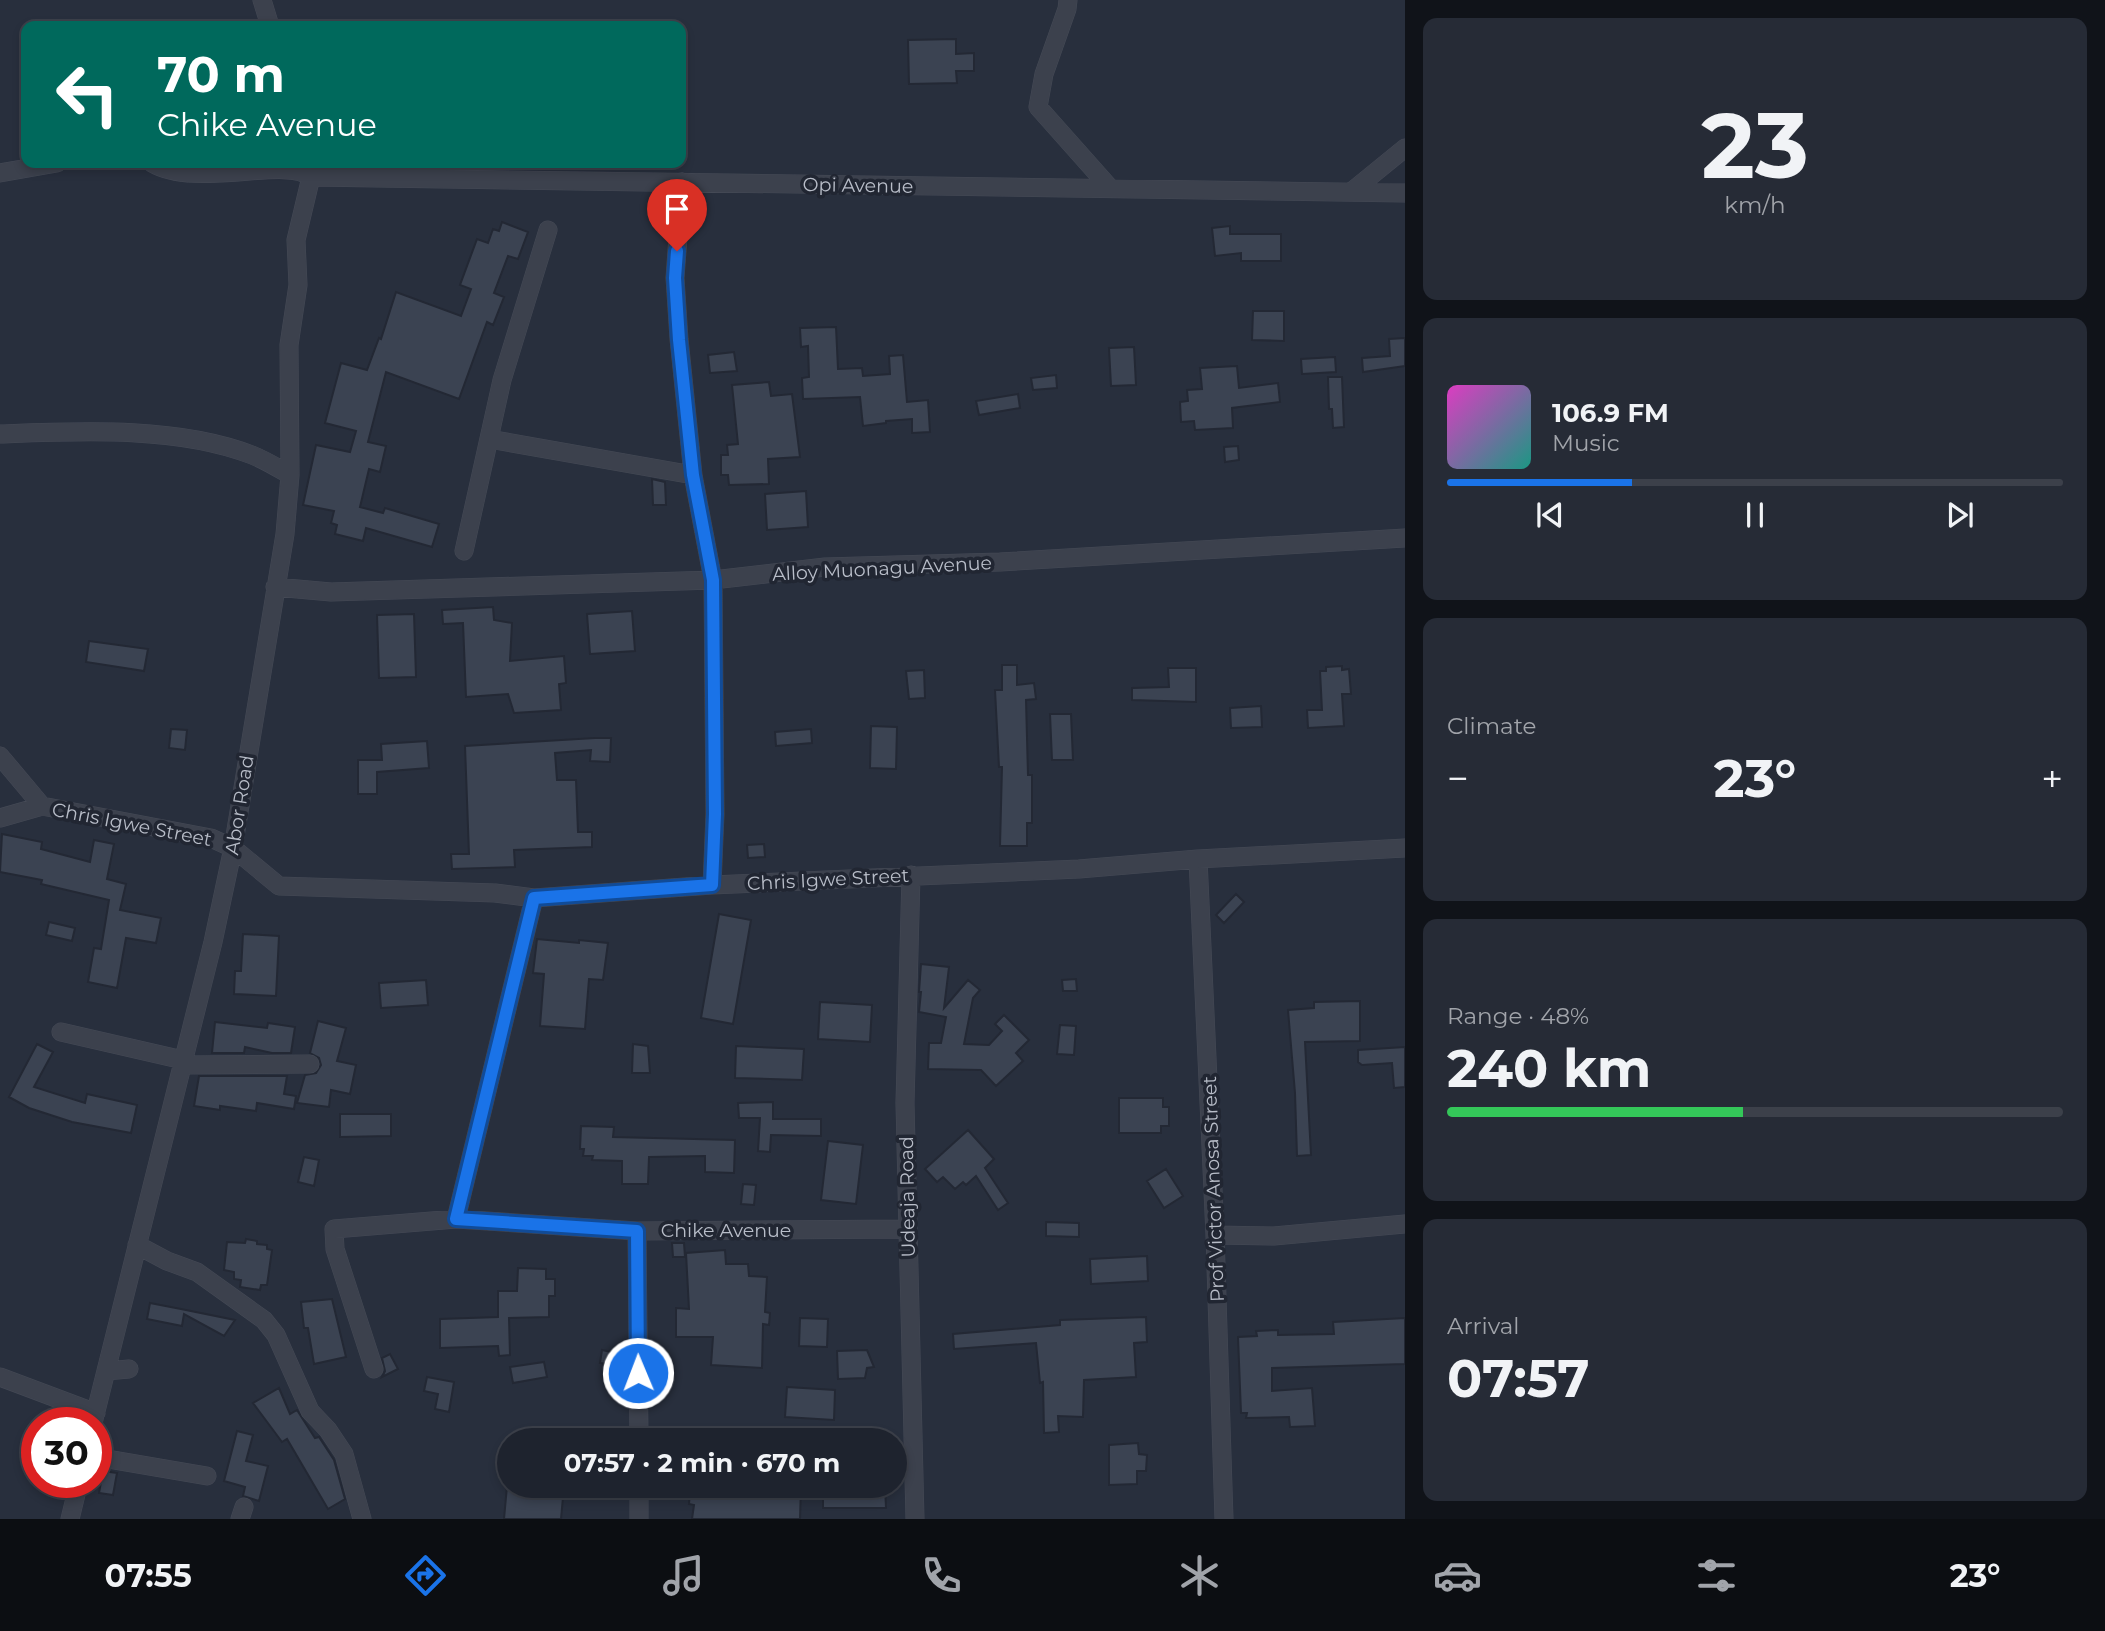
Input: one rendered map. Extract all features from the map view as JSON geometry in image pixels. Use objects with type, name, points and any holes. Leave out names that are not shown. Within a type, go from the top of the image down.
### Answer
[{"type":"street","points":[[262,0],[268,21]]},
{"type":"street","points":[[1068,0],[1044,74],[1038,107],[1110,188]]},
{"type":"street","points":[[1351,192],[1405,148]]},
{"type":"street","points":[[0,173],[28,168]]},
{"type":"street","name":"Opi Avenue","points":[[161,168],[196,175],[306,170],[682,182],[1405,193]]},
{"type":"street","name":"Abor Road","points":[[98,1407],[233,848],[285,534],[290,475],[289,345],[298,285],[296,240],[306,170]]},
{"type":"street","points":[[682,182],[675,278],[693,475],[713,580],[715,814],[712,885]]},
{"type":"street","points":[[464,551],[502,380],[548,230]]},
{"type":"street","points":[[0,434],[84,430],[190,439],[253,455],[290,475]]},
{"type":"street","points":[[489,439],[693,475]]},
{"type":"street","name":"Alloy Muonagu Avenue","points":[[275,587],[331,592],[713,580],[825,568],[1000,562],[1405,538]]},
{"type":"street","name":"Chris Igwe Street","points":[[0,756],[42,806],[211,838],[233,848],[279,886],[495,893],[534,898],[712,885],[1079,869],[1198,859],[1405,848]]},
{"type":"street","points":[[0,818],[42,806]]},
{"type":"street","name":"Prof Victor Anosa Street","points":[[1198,859],[1215,1235],[1224,1519]]},
{"type":"street","name":"Udeaja Road","points":[[911,875],[905,1103],[915,1519]]},
{"type":"street","points":[[456,1219],[534,898]]},
{"type":"street","points":[[61,1032],[182,1062],[310,1064]]},
{"type":"street","name":"Chike Avenue","points":[[374,1369],[335,1249],[334,1229],[456,1219],[637,1231],[907,1229]]},
{"type":"street","points":[[1215,1235],[1274,1236],[1405,1224]]},
{"type":"street","points":[[637,1231],[639,1428]]},
{"type":"street","points":[[137,1245],[197,1272],[264,1320],[276,1335],[310,1411],[328,1430],[344,1454],[362,1519]]},
{"type":"street","points":[[106,1371],[129,1369]]},
{"type":"street","points":[[0,1377],[70,1407]]},
{"type":"street","points":[[112,1460],[207,1476]]},
{"type":"street","points":[[70,1519],[75,1498]]},
{"type":"street","points":[[639,1498],[639,1519]]},
{"type":"building","points":[[956,39],[956,54],[974,53],[974,71],[956,71],[957,83],[909,84],[908,40]]},
{"type":"building","points":[[502,222],[528,232],[518,259],[508,256],[494,293],[504,297],[493,325],[487,322],[459,399],[386,372],[368,442],[386,446],[380,472],[369,469],[360,507],[383,513],[385,508],[439,524],[432,547],[366,528],[363,541],[335,534],[337,525],[331,523],[334,511],[303,505],[316,445],[350,452],[356,431],[325,423],[341,363],[367,370],[379,338],[381,339],[396,292],[461,316],[471,289],[460,285],[477,239],[488,243],[493,229],[499,231]]},
{"type":"building","points":[[1230,226],[1230,234],[1281,234],[1281,261],[1241,261],[1241,253],[1215,256],[1212,228]]},
{"type":"building","points":[[1253,311],[1284,311],[1284,341],[1252,340]]},
{"type":"building","points":[[836,327],[838,369],[862,368],[863,376],[890,374],[889,356],[903,355],[907,402],[928,400],[930,432],[912,433],[912,419],[863,426],[860,397],[803,399],[802,378],[809,377],[808,346],[801,347],[800,328]]},
{"type":"building","points":[[1405,338],[1405,366],[1363,372],[1362,358],[1390,356],[1389,339]]},
{"type":"building","points":[[1134,347],[1136,385],[1111,386],[1109,348]]},
{"type":"building","points":[[734,352],[737,371],[710,373],[708,355]]},
{"type":"building","points":[[1335,357],[1336,372],[1302,374],[1301,359]]},
{"type":"building","points":[[1237,366],[1239,388],[1278,383],[1280,402],[1232,408],[1233,428],[1195,430],[1194,421],[1181,422],[1180,402],[1188,401],[1187,390],[1202,389],[1200,368]]},
{"type":"building","points":[[1056,375],[1057,388],[1033,390],[1031,378]]},
{"type":"building","points":[[1328,377],[1342,377],[1344,427],[1333,428],[1332,409],[1329,409]]},
{"type":"building","points":[[769,382],[771,396],[792,394],[800,457],[768,459],[769,484],[729,485],[728,475],[721,475],[721,455],[728,455],[727,445],[738,444],[732,385]]},
{"type":"building","points":[[1018,394],[1020,408],[979,415],[976,401]]},
{"type":"building","points":[[1238,446],[1239,460],[1225,462],[1224,447]]},
{"type":"building","points":[[652,479],[665,482],[666,505],[653,505]]},
{"type":"building","points":[[806,491],[808,527],[767,530],[765,494]]},
{"type":"building","points":[[493,607],[494,620],[512,623],[510,661],[564,656],[566,683],[559,684],[561,710],[514,713],[508,694],[466,697],[463,623],[443,624],[442,610]]},
{"type":"building","points":[[632,611],[635,651],[590,654],[587,614]]},
{"type":"building","points":[[414,614],[416,677],[379,678],[377,615]]},
{"type":"building","points":[[89,641],[148,649],[144,671],[86,662]]},
{"type":"building","points":[[1002,665],[1017,665],[1017,685],[1034,683],[1036,699],[1026,700],[1028,775],[1032,775],[1032,823],[1027,823],[1027,846],[1000,846],[1002,767],[999,767],[995,690],[1002,690]]},
{"type":"building","points":[[1342,666],[1342,670],[1349,669],[1351,694],[1342,694],[1344,726],[1308,728],[1307,710],[1322,710],[1320,671],[1326,671],[1326,667]]},
{"type":"building","points":[[1168,668],[1196,668],[1196,702],[1132,700],[1132,688],[1169,687]]},
{"type":"building","points":[[924,670],[925,698],[909,699],[906,671]]},
{"type":"building","points":[[1261,706],[1262,727],[1231,728],[1230,708]]},
{"type":"building","points":[[1050,714],[1071,714],[1073,760],[1052,760]]},
{"type":"building","points":[[871,726],[897,727],[896,769],[870,768]]},
{"type":"building","points":[[171,729],[187,730],[185,750],[169,748]]},
{"type":"building","points":[[811,729],[812,743],[776,746],[775,732]]},
{"type":"building","points":[[611,738],[610,762],[590,761],[591,750],[555,753],[557,780],[576,780],[578,832],[592,832],[592,847],[514,850],[515,867],[452,869],[451,854],[469,854],[465,746]]},
{"type":"building","points":[[427,741],[429,768],[377,772],[377,794],[358,794],[358,760],[382,760],[381,744]]},
{"type":"building","points":[[2,834],[42,842],[41,849],[90,862],[94,840],[114,844],[107,879],[126,884],[120,910],[161,918],[156,943],[126,938],[117,988],[88,982],[94,948],[101,949],[109,900],[41,884],[42,880],[0,872]]},
{"type":"building","points":[[764,844],[765,857],[748,858],[747,845]]},
{"type":"building","points":[[1236,894],[1244,902],[1224,923],[1216,915]]},
{"type":"building","points":[[719,914],[751,920],[733,1024],[701,1018]]},
{"type":"building","points":[[49,922],[75,928],[72,941],[46,935]]},
{"type":"building","points":[[243,934],[279,936],[276,996],[234,994],[235,971],[241,971]]},
{"type":"building","points":[[537,939],[608,943],[603,980],[589,979],[585,1029],[540,1026],[544,974],[533,973]]},
{"type":"building","points":[[921,964],[949,967],[944,1008],[968,980],[980,990],[973,998],[964,1044],[989,1045],[1002,1031],[995,1024],[1004,1015],[1029,1040],[1016,1053],[1023,1061],[996,1086],[981,1070],[928,1069],[929,1043],[941,1043],[946,1017],[919,1012]]},
{"type":"building","points":[[1076,979],[1077,991],[1063,991],[1062,980]]},
{"type":"building","points":[[426,980],[428,1005],[381,1008],[379,983]]},
{"type":"building","points":[[1360,1001],[1360,1041],[1305,1042],[1311,1155],[1297,1156],[1288,1010],[1314,1008],[1314,1002]]},
{"type":"building","points":[[820,1002],[872,1005],[870,1042],[818,1039]]},
{"type":"building","points":[[318,1021],[346,1028],[337,1061],[356,1065],[350,1094],[331,1090],[329,1107],[297,1103],[305,1075],[316,1073],[321,1065],[319,1058],[310,1053]]},
{"type":"building","points":[[215,1022],[267,1028],[268,1023],[295,1027],[291,1053],[272,1053],[245,1047],[244,1053],[212,1053]]},
{"type":"building","points":[[1060,1025],[1076,1026],[1074,1055],[1057,1054]]},
{"type":"building","points":[[37,1044],[53,1052],[34,1087],[85,1103],[87,1094],[137,1105],[131,1133],[72,1122],[29,1108],[9,1097]]},
{"type":"building","points":[[633,1044],[648,1046],[650,1073],[632,1073]]},
{"type":"building","points":[[736,1046],[804,1049],[802,1080],[735,1078]]},
{"type":"building","points":[[1405,1047],[1405,1087],[1394,1088],[1392,1063],[1362,1065],[1358,1062],[1358,1050]]},
{"type":"building","points":[[199,1076],[287,1076],[284,1094],[296,1096],[294,1109],[257,1103],[256,1111],[194,1106]]},
{"type":"building","points":[[1119,1098],[1163,1098],[1163,1107],[1169,1107],[1169,1126],[1161,1126],[1161,1133],[1119,1133]]},
{"type":"building","points":[[773,1102],[773,1119],[821,1119],[821,1136],[771,1135],[770,1152],[758,1151],[760,1118],[739,1118],[738,1103]]},
{"type":"building","points":[[340,1114],[391,1114],[391,1136],[340,1137]]},
{"type":"building","points":[[581,1126],[614,1127],[613,1137],[735,1140],[734,1173],[705,1172],[705,1156],[649,1157],[648,1184],[622,1184],[622,1161],[592,1160],[593,1156],[583,1156],[584,1149],[580,1149]]},
{"type":"building","points":[[968,1130],[994,1159],[985,1168],[1008,1203],[998,1210],[976,1176],[966,1185],[963,1182],[955,1189],[943,1177],[937,1182],[925,1169]]},
{"type":"building","points":[[828,1141],[863,1145],[856,1204],[821,1200]]},
{"type":"building","points":[[304,1157],[319,1160],[314,1186],[298,1182]]},
{"type":"building","points":[[1166,1169],[1183,1196],[1164,1208],[1147,1181]]},
{"type":"building","points":[[743,1184],[756,1185],[754,1205],[741,1204]]},
{"type":"building","points":[[1046,1222],[1079,1223],[1079,1237],[1046,1236]]},
{"type":"building","points":[[246,1239],[267,1245],[267,1249],[272,1250],[267,1285],[261,1285],[260,1290],[240,1287],[241,1280],[234,1279],[234,1272],[224,1270],[227,1242],[245,1243]]},
{"type":"building","points":[[672,1243],[684,1243],[685,1257],[673,1257]]},
{"type":"building","points":[[725,1250],[726,1264],[748,1264],[749,1276],[767,1277],[765,1312],[770,1313],[769,1325],[763,1324],[762,1368],[711,1365],[713,1337],[676,1337],[676,1308],[689,1309],[686,1253]]},
{"type":"building","points":[[1147,1256],[1148,1281],[1091,1284],[1090,1259]]},
{"type":"building","points":[[518,1268],[546,1269],[546,1279],[555,1279],[555,1296],[549,1296],[549,1317],[509,1318],[510,1355],[499,1356],[498,1346],[440,1348],[440,1319],[498,1317],[498,1291],[517,1291]]},
{"type":"building","points":[[332,1299],[346,1357],[314,1364],[308,1328],[304,1328],[301,1302]]},
{"type":"building","points":[[150,1303],[235,1320],[224,1336],[184,1314],[182,1326],[147,1319]]},
{"type":"building","points":[[1146,1317],[1147,1342],[1134,1343],[1136,1377],[1084,1380],[1083,1417],[1058,1416],[1059,1432],[1044,1433],[1043,1382],[1040,1383],[1036,1343],[954,1349],[953,1334],[1060,1325],[1060,1320]]},
{"type":"building","points":[[800,1318],[828,1319],[827,1347],[799,1346]]},
{"type":"building","points":[[1405,1318],[1405,1364],[1272,1368],[1272,1391],[1312,1388],[1315,1426],[1290,1427],[1289,1417],[1246,1418],[1247,1413],[1241,1413],[1238,1337],[1257,1336],[1256,1331],[1278,1330],[1278,1335],[1334,1334],[1333,1322]]},
{"type":"building","points":[[602,1350],[621,1354],[620,1366],[600,1363]]},
{"type":"building","points":[[867,1350],[874,1367],[867,1368],[865,1378],[838,1379],[837,1351]]},
{"type":"building","points":[[390,1354],[398,1369],[382,1377],[385,1371],[382,1358]]},
{"type":"building","points":[[544,1362],[547,1377],[513,1383],[510,1367]]},
{"type":"building","points":[[427,1377],[454,1382],[449,1412],[435,1409],[438,1394],[424,1391]]},
{"type":"building","points":[[787,1387],[835,1390],[834,1420],[785,1417]]},
{"type":"building","points":[[279,1388],[290,1414],[297,1410],[315,1438],[319,1437],[334,1460],[345,1499],[328,1509],[287,1439],[282,1442],[253,1403]]},
{"type":"building","points":[[237,1431],[253,1435],[246,1461],[268,1466],[259,1501],[243,1496],[245,1487],[224,1481]]},
{"type":"building","points":[[1138,1443],[1139,1454],[1147,1455],[1146,1471],[1137,1471],[1137,1484],[1109,1485],[1109,1445]]},
{"type":"building","points":[[112,1472],[117,1473],[112,1495]]},
{"type":"building","points":[[506,1498],[563,1498],[561,1519],[504,1519]]},
{"type":"building","points":[[690,1498],[801,1498],[800,1519],[692,1519],[694,1505],[689,1504]]},
{"type":"building","points":[[823,1498],[886,1498],[886,1508],[823,1508]]},
{"type":"route","points":[[638,1373],[637,1231],[456,1219],[534,898],[712,885],[715,814],[713,580],[693,475],[679,340],[675,278],[677,251]]}]
